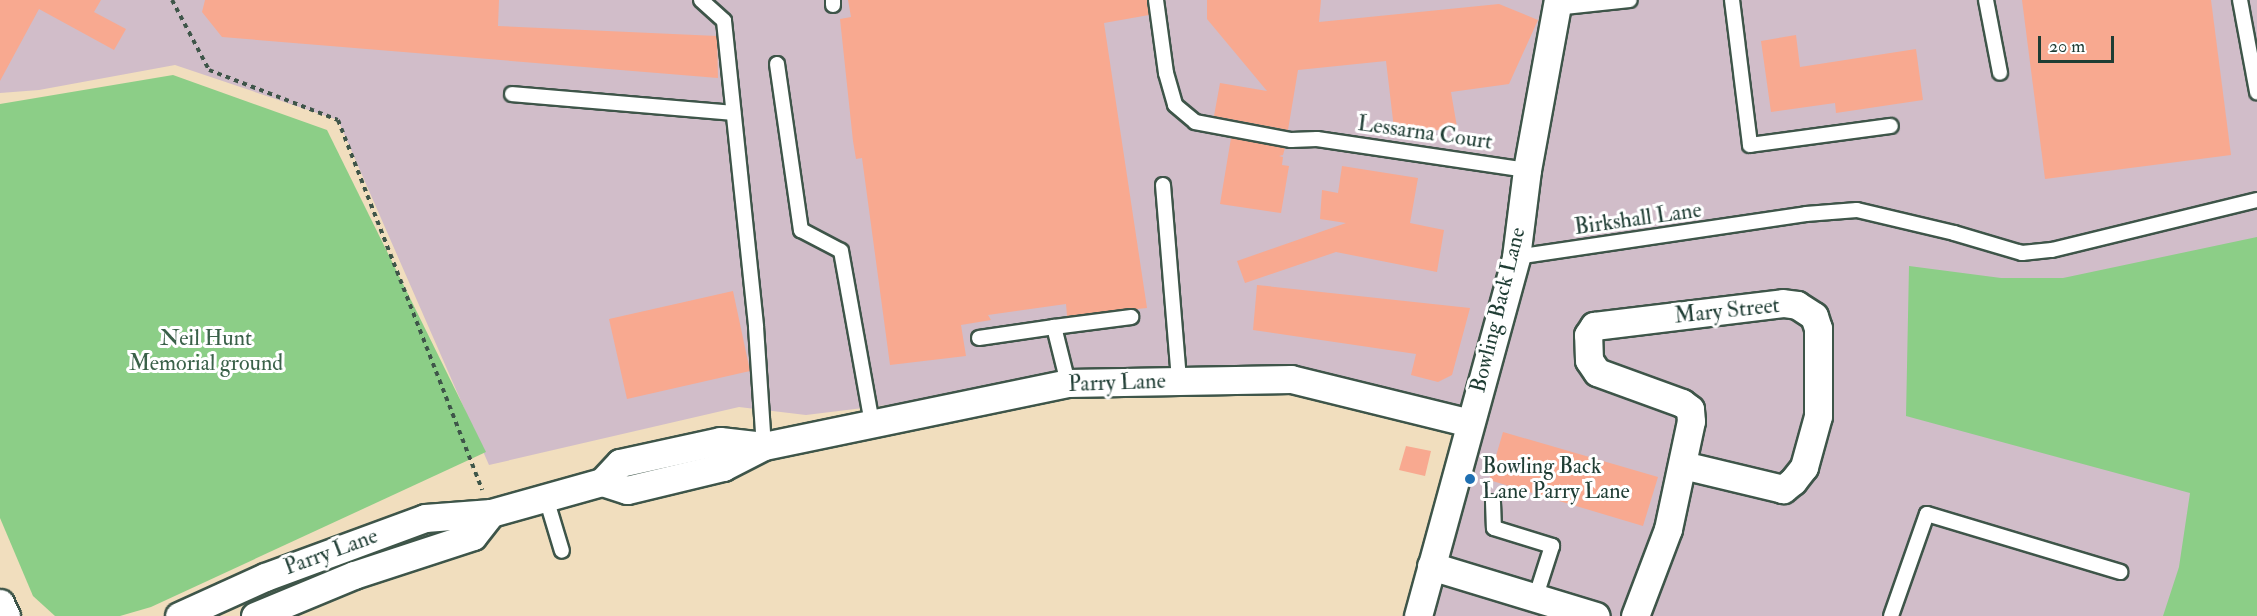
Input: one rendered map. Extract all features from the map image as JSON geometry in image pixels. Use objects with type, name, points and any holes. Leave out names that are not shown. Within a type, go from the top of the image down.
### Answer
[{"type":"street","name":"Bowling Back Lane","points":[[1418,616],[1516,257],[1527,170],[1556,4]]},
{"type":"street","name":"Mary Street","points":[[1635,616],[1668,529],[1683,465],[1691,421],[1690,409],[1682,403],[1597,372],[1589,360],[1588,335],[1594,326],[1783,303],[1797,305],[1814,316],[1818,328],[1818,416],[1804,467],[1793,481],[1783,489],[1683,465]]},
{"type":"street","name":"Parry Lane","points":[[179,616],[265,577],[425,518],[491,513],[602,482],[620,463],[720,441],[764,446],[1068,383],[1291,379],[1470,423]]},
{"type":"street","name":"Parry Lane","points":[[255,616],[354,575],[473,536],[491,513]]},
{"type":"street","points":[[1431,566],[1545,606],[1596,616]]},
{"type":"street","points":[[0,603],[6,616]]},
{"type":"lane","points":[[701,0],[724,21],[756,327],[764,446]]},
{"type":"lane","name":"Lessarna Court","points":[[1156,0],[1166,73],[1175,105],[1195,122],[1291,140],[1317,139],[1527,170]]},
{"type":"lane","points":[[1556,4],[1630,0]]},
{"type":"lane","points":[[1732,0],[1750,145],[1892,126]]},
{"type":"lane","points":[[1986,0],[2000,74]]},
{"type":"lane","points":[[2240,0],[2257,92]]},
{"type":"lane","points":[[777,64],[801,230],[841,251],[872,424]]},
{"type":"lane","points":[[512,94],[733,113]]},
{"type":"lane","points":[[1163,185],[1179,381]]},
{"type":"lane","name":"Birkshall Lane","points":[[1516,257],[1765,222],[1806,214],[1857,210],[1954,233],[2022,253],[2052,250],[2257,200]]},
{"type":"lane","points":[[979,338],[1131,317]]},
{"type":"lane","points":[[1054,327],[1068,383]]},
{"type":"lane","points":[[546,498],[562,551]]},
{"type":"lane","points":[[1493,502],[1494,528],[1552,546],[1545,606]]},
{"type":"lane","points":[[1891,616],[1927,514],[2120,572]]},
{"type":"path","points":[[172,0],[209,70],[338,120],[491,513]]},
{"type":"shaded area","points":[[0,0],[2257,0],[2257,616],[1429,616],[1470,423],[1291,379],[1068,383],[806,415],[739,407],[489,465],[338,120],[175,65],[39,90],[0,93]]},
{"type":"green space","name":"Neil Hunt Memorial ground","points":[[173,75],[327,130],[486,452],[151,607],[120,616],[55,616],[33,596],[0,518],[0,104]]},
{"type":"green space","points":[[2257,237],[2257,616],[2163,616],[2179,567],[2190,493],[1906,416],[1909,266],[2001,278],[2063,278]]},
{"type":"building","points":[[0,0],[101,0],[94,12],[126,29],[114,50],[39,9],[0,81]]},
{"type":"building","points":[[205,0],[499,0],[498,26],[717,36],[718,78],[222,37],[202,12]]},
{"type":"building","points":[[848,0],[1147,0],[1149,15],[1104,23],[1147,308],[1067,316],[1066,304],[988,315],[991,320],[961,325],[966,356],[890,365],[862,158],[856,159],[853,141],[840,19],[851,17]]},
{"type":"building","points":[[1207,0],[1321,0],[1319,22],[1499,4],[1538,20],[1509,84],[1451,92],[1457,127],[1395,137],[1386,61],[1298,70],[1288,130],[1214,116],[1220,83],[1267,91],[1207,19]]},
{"type":"building","points":[[2022,0],[2211,0],[2231,155],[2045,179]]},
{"type":"building","points":[[1796,35],[1800,67],[1916,49],[1923,100],[1836,113],[1835,103],[1771,112],[1761,41]]},
{"type":"building","points":[[1231,138],[1285,148],[1283,155],[1279,156],[1283,157],[1282,165],[1289,166],[1281,213],[1220,204]]},
{"type":"building","points":[[1342,166],[1418,178],[1410,223],[1444,230],[1437,272],[1336,252],[1245,283],[1237,261],[1346,223],[1320,219],[1322,190],[1338,193]]},
{"type":"building","points":[[1257,285],[1470,308],[1452,375],[1438,382],[1411,375],[1416,354],[1253,330]]},
{"type":"building","points":[[733,291],[750,371],[627,399],[609,319]]},
{"type":"building","points":[[1503,432],[1658,477],[1643,526],[1489,480]]},
{"type":"building","points":[[1406,446],[1431,451],[1425,476],[1399,470]]},
{"type":"place","name":"Bowling Back Lane Parry Lane","points":[[1470,479]]}]
